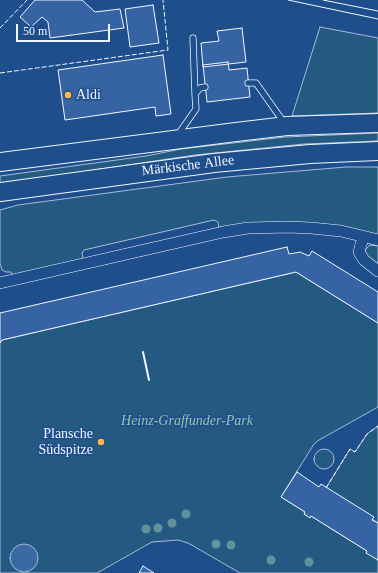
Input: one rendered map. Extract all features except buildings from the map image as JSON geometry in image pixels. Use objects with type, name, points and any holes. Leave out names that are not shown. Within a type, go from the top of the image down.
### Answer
[{"type":"main road","name":"Märkische Allee","points":[[0,162],[287,126],[378,123]]},
{"type":"main road","name":"Märkische Allee","points":[[0,192],[214,163],[310,154],[378,152]]},
{"type":"street","points":[[0,283],[223,232],[248,228],[311,228],[340,231],[378,240]]},
{"type":"street","points":[[363,237],[359,252],[364,260],[378,271]]},
{"type":"lane","points":[[174,139],[196,109],[193,38]]},
{"type":"lane","points":[[248,83],[256,83],[287,126]]},
{"type":"lane","points":[[195,94],[200,88],[206,87]]},
{"type":"green space","points":[[320,27],[378,38],[378,113],[292,116]]},
{"type":"green space","points":[[378,133],[378,141],[304,144],[195,155],[0,184],[0,176],[146,156],[181,149],[285,137]]},
{"type":"green space","points":[[346,167],[378,167],[378,235],[219,229],[218,222],[214,220],[84,250],[82,253],[83,259],[13,275],[11,272],[2,270],[0,263],[0,210],[18,205],[227,177]]},
{"type":"green space","points":[[370,245],[378,246],[378,265],[367,258],[365,252]]},
{"type":"green space","name":"Heinz-Graffunder-Park","points":[[296,272],[378,323],[378,407],[314,444],[281,497],[305,512],[304,514],[310,517],[311,516],[367,551],[378,560],[378,573],[240,573],[188,543],[178,540],[152,542],[97,573],[0,573],[0,343],[2,340]]},
{"type":"green space","points":[[378,426],[378,523],[326,488],[350,449],[355,452],[367,434]]},
{"type":"green space","points":[[324,449],[331,452],[334,459],[331,466],[324,469],[317,466],[314,459],[317,452]]},
{"type":"shaded area","points":[[24,544],[34,548],[38,558],[34,568],[24,572],[14,568],[10,558],[14,548]]},
{"type":"tram line","points":[[288,0],[378,19]]},
{"type":"tram line","points":[[323,0],[378,11]]},
{"type":"fence","points":[[0,28],[27,0]]},
{"type":"fence","points":[[0,73],[168,50],[163,0]]},
{"type":"fence","points":[[326,488],[350,449],[355,452],[367,434],[378,426]]},
{"type":"wall","points":[[143,352],[149,380]]},
{"type":"place","name":"Aldi","points":[[68,95]]},
{"type":"place","name":"Plansche Südspitze","points":[[101,442]]}]
